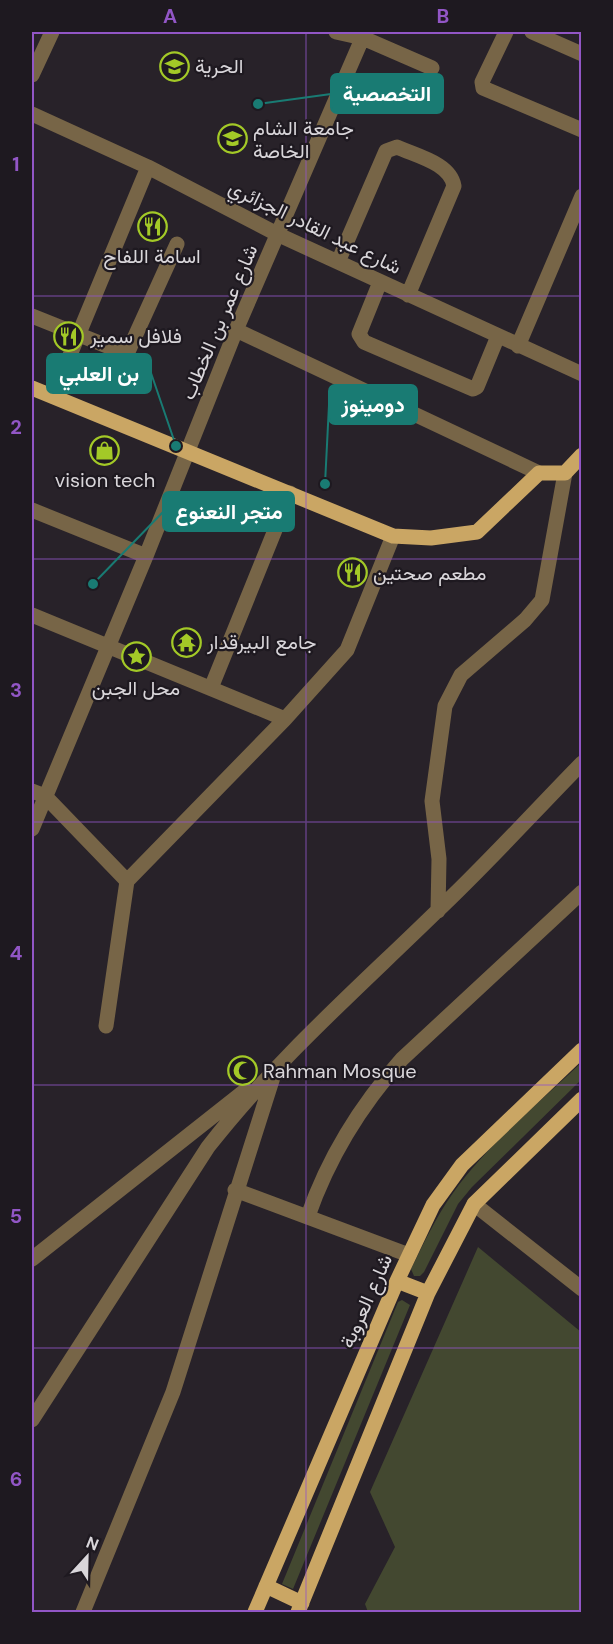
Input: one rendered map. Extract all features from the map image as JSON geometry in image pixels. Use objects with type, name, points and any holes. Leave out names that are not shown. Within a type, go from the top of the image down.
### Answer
[{"type":"main road","points":[[32,388],[393,536],[431,538],[477,532],[539,473],[565,473],[582,455]]},
{"type":"main road","name":"شارع العروبة","points":[[255,1612],[397,1281],[433,1205],[462,1165],[582,1050]]},
{"type":"main road","points":[[266,1586],[300,1608],[428,1293],[474,1204],[582,1099]]},
{"type":"main road","points":[[397,1281],[428,1293]]},
{"type":"street","points":[[32,75],[51,32]]},
{"type":"street","points":[[336,32],[364,35],[432,68]]},
{"type":"street","points":[[506,32],[481,84],[483,88],[582,130]]},
{"type":"street","points":[[532,32],[582,54]]},
{"type":"street","name":"شارع عمر بن الخطاب","points":[[32,829],[38,794],[108,646],[236,330],[364,35]]},
{"type":"street","name":"شارع عبد القادر الجزائري","points":[[32,114],[148,167],[279,235],[582,374]]},
{"type":"street","points":[[338,262],[386,152],[397,147],[446,169],[453,177],[454,186],[408,295]]},
{"type":"street","points":[[53,396],[148,167]]},
{"type":"street","points":[[518,346],[582,196]]},
{"type":"street","points":[[32,316],[128,353],[177,243]]},
{"type":"street","points":[[380,282],[359,334],[364,342],[473,389],[477,387],[498,336]]},
{"type":"street","points":[[236,330],[539,473]]},
{"type":"street","points":[[438,911],[439,860],[432,801],[445,706],[461,675],[525,620],[542,600],[565,473]]},
{"type":"street","points":[[211,688],[290,493]]},
{"type":"street","points":[[32,510],[146,556]]},
{"type":"street","points":[[106,1026],[128,881],[285,719],[347,650],[393,536]]},
{"type":"street","points":[[32,615],[285,719]]},
{"type":"street","points":[[32,1259],[277,1065],[438,911],[582,763]]},
{"type":"street","points":[[38,794],[128,881]]},
{"type":"street","points":[[308,1216],[339,1144],[384,1079],[402,1059],[582,892]]},
{"type":"street","points":[[83,1612],[173,1392],[235,1190],[277,1065]]},
{"type":"street","points":[[32,1420],[208,1148],[277,1065]]},
{"type":"street","points":[[235,1190],[409,1255]]},
{"type":"street","points":[[474,1204],[582,1289]]},
{"type":"green space","points":[[581,1063],[581,1080],[472,1187],[458,1204],[424,1272],[420,1276],[414,1276],[411,1269],[430,1230],[467,1175],[514,1125]]},
{"type":"green space","points":[[478,1247],[581,1332],[581,1612],[368,1612],[365,1604],[395,1547],[370,1492]]},
{"type":"green space","points":[[402,1300],[410,1305],[293,1589],[282,1584],[398,1302]]},
{"type":"place","name":"الحرية","points":[[174,66]]},
{"type":"place","name":"التخصصية","points":[[258,104]]},
{"type":"place","name":"جامعة الشام الخاصة","points":[[232,139]]},
{"type":"place","name":"اسامة اللفاح","points":[[152,226]]},
{"type":"place","name":"فلافل سمير","points":[[69,336]]},
{"type":"place","name":"بن العلبي","points":[[176,446]]},
{"type":"place","name":"vision tech","points":[[105,450]]},
{"type":"place","name":"دومينوز","points":[[325,484]]},
{"type":"place","name":"مطعم صحتين","points":[[352,573]]},
{"type":"place","name":"متجر النعنوع","points":[[93,584]]},
{"type":"place","name":"جامع البيرقدار","points":[[186,642]]},
{"type":"place","name":"محل الجبن","points":[[136,657]]},
{"type":"place","name":"Rahman Mosque","points":[[242,1071]]}]
